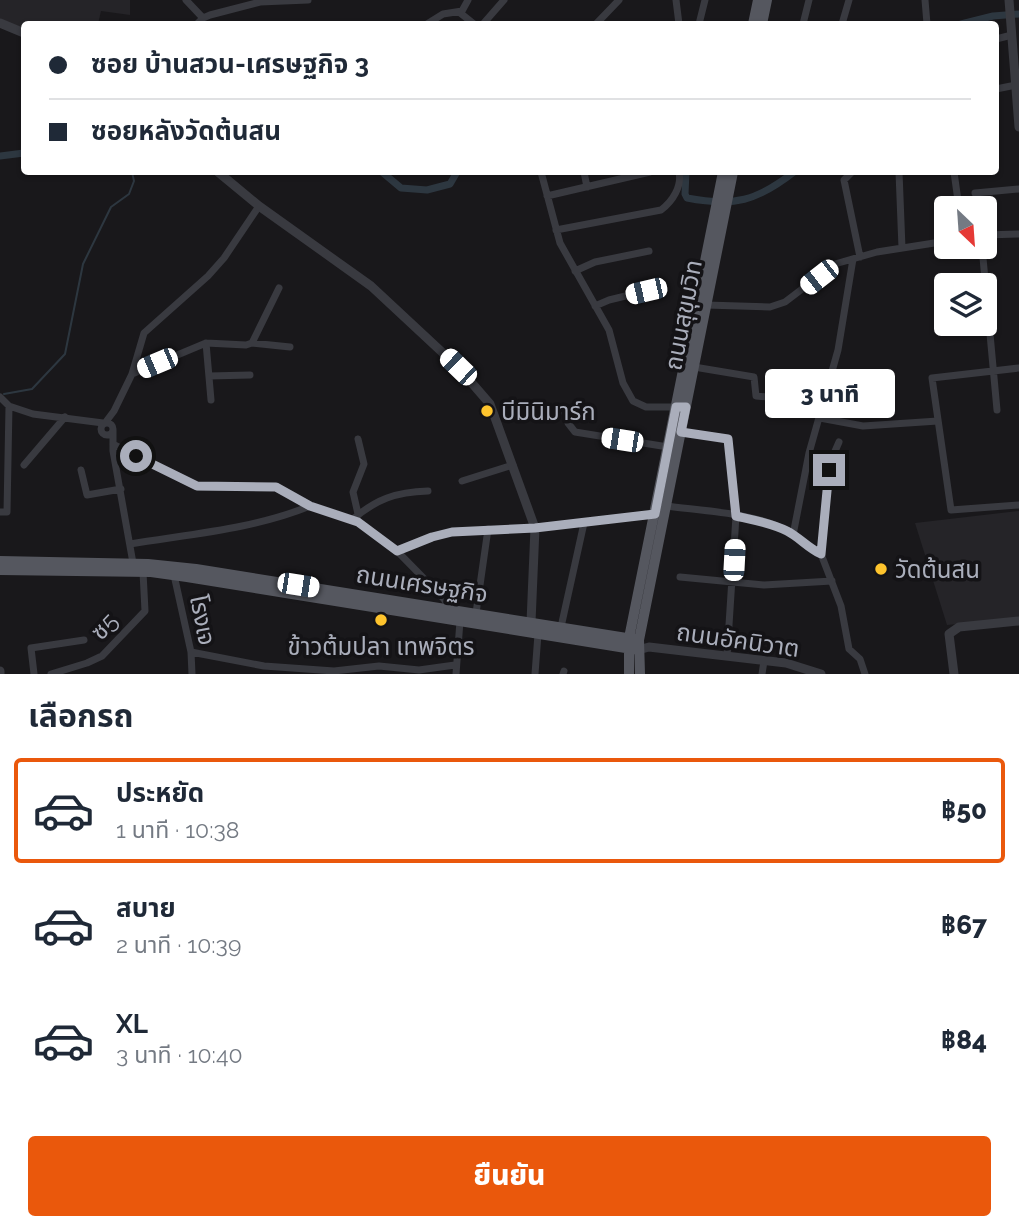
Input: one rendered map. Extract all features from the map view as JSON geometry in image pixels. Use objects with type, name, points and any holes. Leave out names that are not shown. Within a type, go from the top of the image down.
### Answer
[{"type":"main road","points":[[754,21],[758,0]]},
{"type":"main road","points":[[763,21],[768,0]]},
{"type":"main road","name":"ถนนสุขุมวิท","points":[[629,674],[668,447],[694,368],[706,305],[725,185],[723,175]]},
{"type":"main road","name":"ถนนสุขุมวิท","points":[[725,185],[731,175]]},
{"type":"main road","name":"ถนนสุขุมวิท","points":[[640,674],[633,644],[681,432],[681,407],[722,204]]},
{"type":"main road","name":"ถนนเศรษฐกิจ","points":[[0,561],[133,564],[196,569],[561,627],[633,644]]},
{"type":"main road","name":"ถนนเศรษฐกิจ","points":[[0,570],[144,572],[174,575],[538,634],[633,644]]},
{"type":"street","points":[[186,0],[203,18]]},
{"type":"street","points":[[200,21],[260,2],[308,0]]},
{"type":"street","points":[[432,21],[443,14],[459,12],[465,8],[468,0]]},
{"type":"street","points":[[486,21],[504,0]]},
{"type":"street","points":[[599,21],[619,0]]},
{"type":"street","points":[[676,0],[679,21]]},
{"type":"street","points":[[700,21],[705,0]]},
{"type":"street","points":[[804,21],[809,0]]},
{"type":"street","points":[[843,21],[849,0]]},
{"type":"street","points":[[925,0],[927,21]]},
{"type":"street","points":[[1009,2],[1019,127]]},
{"type":"street","points":[[459,12],[470,21]]},
{"type":"street","points":[[0,23],[21,32]]},
{"type":"street","points":[[999,38],[1012,35]]},
{"type":"street","points":[[999,88],[1016,85]]},
{"type":"street","points":[[222,175],[259,206],[371,286],[458,367],[490,404],[535,528],[531,622]]},
{"type":"street","points":[[542,175],[560,243],[608,330],[623,383],[632,401],[646,407],[681,407]]},
{"type":"street","points":[[585,175],[587,187]]},
{"type":"street","points":[[547,196],[637,175]]},
{"type":"street","points":[[556,230],[661,210],[670,203],[678,189],[679,175]]},
{"type":"street","points":[[793,535],[809,453],[838,350],[857,258],[844,180],[849,175]]},
{"type":"street","points":[[899,175],[902,248]]},
{"type":"street","points":[[954,175],[957,196]]},
{"type":"street","points":[[975,193],[1019,188]]},
{"type":"street","points":[[259,206],[224,258],[208,276],[144,333],[132,374],[114,411],[100,429],[113,448],[197,486],[276,487],[310,506],[355,517],[397,551],[444,598],[452,610]]},
{"type":"street","points":[[998,235],[1019,234]]},
{"type":"street","points":[[706,305],[770,307],[785,302],[835,264],[934,243]]},
{"type":"street","points":[[575,271],[595,262],[649,251]]},
{"type":"street","points":[[983,259],[997,410]]},
{"type":"street","points":[[252,344],[279,288]]},
{"type":"street","points":[[595,306],[646,291]]},
{"type":"street","points":[[132,374],[206,343],[290,347]]},
{"type":"street","points":[[206,343],[211,400]]},
{"type":"street","points":[[694,368],[754,377],[755,396],[825,402]]},
{"type":"street","points":[[1019,368],[932,378],[951,510],[1019,505]]},
{"type":"street","points":[[209,376],[250,375]]},
{"type":"street","points":[[0,397],[9,405],[33,414],[109,423],[113,429]]},
{"type":"street","points":[[0,512],[7,512],[9,405]]},
{"type":"street","points":[[114,411],[113,448],[133,564]]},
{"type":"street","points":[[565,413],[575,432],[668,447]]},
{"type":"street","points":[[24,465],[65,417]]},
{"type":"street","points":[[820,418],[863,426],[938,421]]},
{"type":"street","points":[[81,420],[109,435],[113,429]]},
{"type":"street","points":[[681,432],[728,439],[736,516],[727,656]]},
{"type":"street","points":[[355,517],[354,492],[364,464],[358,439]]},
{"type":"street","points":[[839,442],[829,465],[821,554],[841,606],[849,649],[860,659],[865,674]]},
{"type":"street","points":[[462,481],[513,465]]},
{"type":"street","points":[[81,470],[87,495],[121,489]]},
{"type":"street","points":[[355,517],[398,493],[428,491]]},
{"type":"street","points":[[130,544],[254,524],[287,516],[310,506]]},
{"type":"street","points":[[666,506],[768,523],[793,535],[821,554]]},
{"type":"street","points":[[397,551],[442,534],[535,528],[655,514]]},
{"type":"street","points":[[561,627],[584,523]]},
{"type":"street","points":[[476,614],[488,529]]},
{"type":"street","name":"ซ5","points":[[51,674],[102,656],[145,611],[144,572]]},
{"type":"street","name":"โรงเจ","points":[[174,575],[191,652],[192,674]]},
{"type":"street","points":[[680,577],[764,585],[832,581]]},
{"type":"street","points":[[456,674],[460,621]]},
{"type":"street","points":[[954,674],[949,634],[952,630],[1019,621]]},
{"type":"street","points":[[535,674],[538,634]]},
{"type":"street","points":[[34,674],[30,648],[85,640]]},
{"type":"street","name":"ถนนอัคนิวาต","points":[[633,644],[796,665],[821,674]]},
{"type":"street","points":[[191,652],[264,666],[334,672],[437,671],[455,665]]},
{"type":"street","points":[[762,674],[764,661]]},
{"type":"shaded area","points":[[0,0],[130,0],[130,15],[101,11],[99,21],[21,21],[21,29],[0,21]]},
{"type":"shaded area","points":[[1019,511],[1019,618],[947,625],[915,523]]},
{"type":"waterway","points":[[973,21],[1019,14]]},
{"type":"waterway","points":[[0,156],[21,153]]},
{"type":"waterway","points":[[4,394],[32,389],[65,354],[83,264],[111,207],[129,194],[134,181],[133,175]]},
{"type":"waterway","points":[[386,175],[401,188],[427,190],[450,184],[455,175]]},
{"type":"waterway","points":[[686,175],[687,198],[718,202],[756,195],[790,175]]},
{"type":"place","name":"บีมินิมาร์ก","points":[[487,411]]},
{"type":"place","name":"วัดต้นสน","points":[[881,569]]},
{"type":"place","name":"ข้าวต้มปลา เทพจิตร","points":[[381,620]]},
{"type":"route","points":[[136,456],[197,486],[276,487],[310,506],[358,522],[397,551],[452,532],[535,528],[655,514],[676,407],[686,407],[681,432],[728,439],[736,516],[768,523],[789,532],[807,547],[821,554],[829,470]]}]
